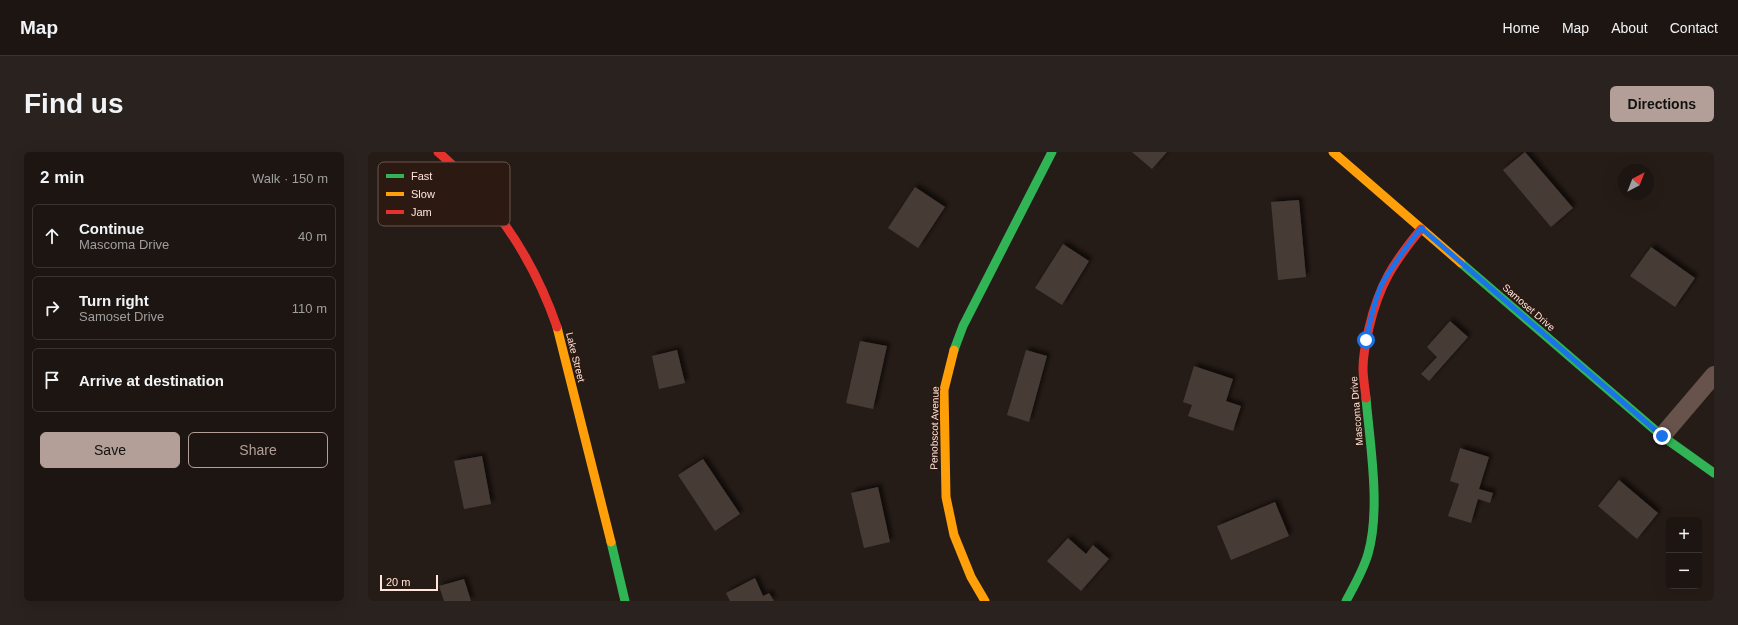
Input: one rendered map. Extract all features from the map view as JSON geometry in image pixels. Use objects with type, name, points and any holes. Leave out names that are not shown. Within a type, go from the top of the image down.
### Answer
[{"type":"street","name":"Lake Street","points":[[438,152],[449,162]]},
{"type":"street","name":"Penobscot Avenue","points":[[985,601],[971,577],[954,535],[946,497],[944,390],[952,357],[963,326],[1052,152]]},
{"type":"street","name":"Samoset Drive","points":[[1333,152],[1662,436],[1714,473]]},
{"type":"street","name":"Lake Street","points":[[506,226],[524,254],[545,294],[558,329],[624,601]]},
{"type":"street","name":"Mascoma Drive","points":[[1346,601],[1360,575],[1368,554],[1373,532],[1373,486],[1363,367],[1366,340],[1373,310],[1382,284],[1399,256],[1421,228]]},
{"type":"street","points":[[1662,436],[1714,375]]},
{"type":"building","points":[[1132,152],[1167,152],[1152,169]]},
{"type":"building","points":[[1525,152],[1573,208],[1551,227],[1503,170]]},
{"type":"building","points":[[915,187],[945,207],[918,248],[888,228]]},
{"type":"building","points":[[1299,200],[1306,277],[1278,280],[1271,202]]},
{"type":"building","points":[[1063,244],[1089,261],[1062,305],[1035,288]]},
{"type":"building","points":[[1651,247],[1695,278],[1675,307],[1630,276]]},
{"type":"building","points":[[1450,321],[1468,337],[1429,381],[1421,374],[1437,357],[1427,347]]},
{"type":"building","points":[[860,341],[887,346],[873,409],[846,403]]},
{"type":"building","points":[[677,350],[685,383],[659,389],[652,356]]},
{"type":"building","points":[[1026,350],[1047,356],[1029,422],[1007,415]]},
{"type":"building","points":[[1194,366],[1233,379],[1226,401],[1241,406],[1233,431],[1188,416],[1192,405],[1183,402]]},
{"type":"building","points":[[1460,448],[1489,457],[1479,489],[1493,493],[1490,503],[1478,499],[1471,523],[1448,516],[1459,484],[1450,481]]},
{"type":"building","points":[[482,456],[491,504],[464,509],[454,461]]},
{"type":"building","points":[[703,459],[740,514],[715,531],[678,475]]},
{"type":"building","points":[[1619,480],[1658,513],[1637,539],[1598,506]]},
{"type":"building","points":[[878,487],[890,542],[864,548],[851,493]]},
{"type":"building","points":[[1275,502],[1289,536],[1231,560],[1217,526]]},
{"type":"building","points":[[1068,538],[1086,554],[1093,545],[1109,559],[1081,591],[1047,561]]},
{"type":"building","points":[[755,578],[763,596],[769,593],[774,601],[730,601],[726,593]]},
{"type":"building","points":[[464,579],[471,601],[444,601],[439,586]]},
{"type":"traffic: fast","points":[[954,350],[963,326],[1052,152]]},
{"type":"traffic: fast","points":[[1461,263],[1662,436],[1714,473]]},
{"type":"traffic: fast","points":[[1346,601],[1366,560],[1372,536],[1374,517],[1372,456],[1366,398]]},
{"type":"traffic: fast","points":[[611,542],[625,601]]},
{"type":"traffic: slow","points":[[1333,152],[1461,263]]},
{"type":"traffic: slow","points":[[557,327],[611,542]]},
{"type":"traffic: slow","points":[[954,350],[944,390],[946,497],[954,535],[971,577],[985,601]]},
{"type":"traffic: jam","points":[[438,152],[449,162]]},
{"type":"traffic: jam","points":[[506,226],[524,254],[536,277],[557,327]]},
{"type":"traffic: jam","points":[[1366,398],[1363,372],[1364,358],[1367,338],[1377,299],[1388,275],[1402,253],[1421,229]]},
{"type":"route","points":[[1366,340],[1373,310],[1382,284],[1399,256],[1421,228],[1662,436]]}]
